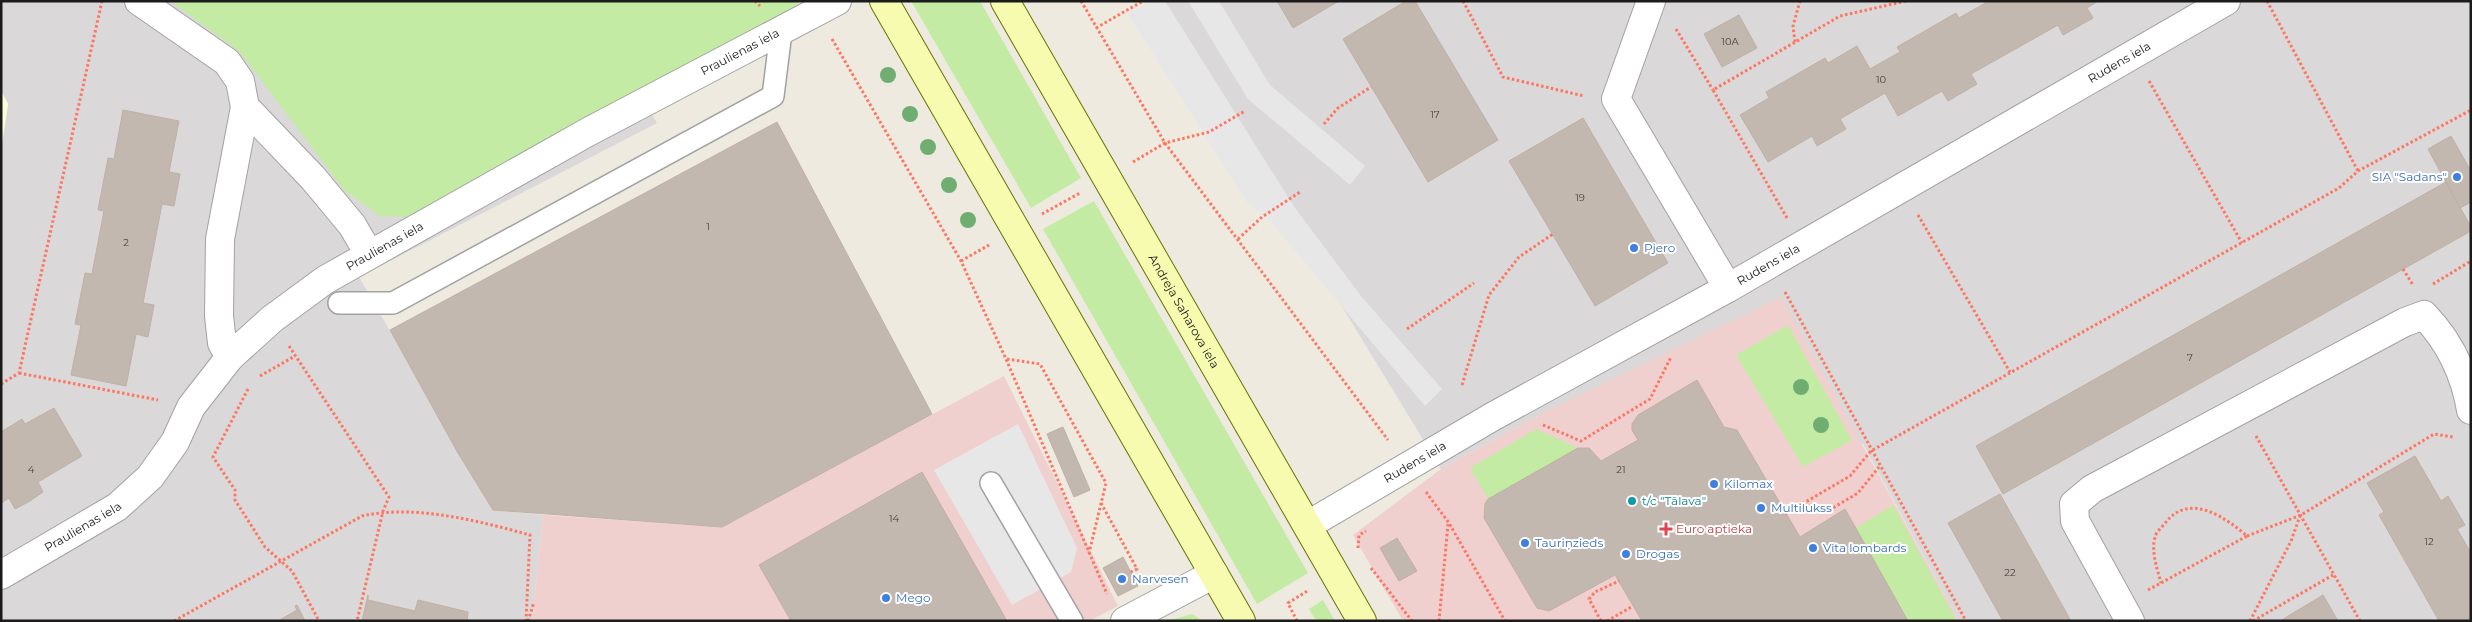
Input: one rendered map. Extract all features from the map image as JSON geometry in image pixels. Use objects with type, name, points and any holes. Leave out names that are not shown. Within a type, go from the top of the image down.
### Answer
[{"type":"street","points":[[139,1],[227,62],[240,81],[245,107],[220,239],[219,316],[222,343],[230,357]]},
{"type":"street","points":[[884,1],[1241,621]]},
{"type":"street","name":"Andreja Saharova iela","points":[[1005,1],[1362,621]]},
{"type":"street","points":[[1652,1],[1616,99],[1728,288]]},
{"type":"street","name":"Rudens iela","points":[[1308,525],[1728,288],[2226,1]]},
{"type":"street","name":"Praulienas iela","points":[[1,575],[117,506],[150,477],[176,442],[191,407],[230,357],[272,319],[325,280],[588,132],[827,7]]},
{"type":"street","points":[[245,107],[313,178],[352,225],[369,254]]},
{"type":"street","points":[[2126,613],[2075,521],[2074,504],[2092,489],[2405,322],[2424,315],[2442,333],[2467,385],[2471,410]]},
{"type":"street","points":[[1125,621],[1214,574]]},
{"type":"lane","points":[[339,303],[393,303],[773,96],[781,32]]},
{"type":"lane","points":[[991,483],[1072,621]]},
{"type":"path","points":[[19,374],[102,1]]},
{"type":"path","points":[[1081,1],[1165,143],[1449,523],[1505,621]]},
{"type":"path","points":[[1096,28],[1143,1]]},
{"type":"path","points":[[1463,1],[1504,77],[1602,101],[1616,99]]},
{"type":"path","points":[[1795,42],[1793,26],[1800,1]]},
{"type":"path","points":[[1713,90],[1840,16],[1906,1]]},
{"type":"path","points":[[2267,1],[2358,171]]},
{"type":"path","points":[[827,7],[961,261],[1006,359],[1088,554],[1108,595]]},
{"type":"path","points":[[1673,25],[1802,244]]},
{"type":"path","points":[[2152,86],[2242,243]]},
{"type":"path","points":[[1324,124],[1338,108],[1371,87]]},
{"type":"path","points":[[1785,514],[1798,504],[1850,476],[1871,451],[2339,188],[2358,171],[2471,110]]},
{"type":"path","points":[[1902,187],[2010,372]]},
{"type":"path","points":[[1238,239],[1262,217],[1300,192]]},
{"type":"path","points":[[1462,385],[1489,295],[1518,257],[1553,234]]},
{"type":"path","points":[[1769,263],[1879,467],[1966,621]]},
{"type":"path","points":[[1407,329],[1474,283]]},
{"type":"path","points":[[272,319],[389,497],[383,511],[357,621]]},
{"type":"path","points":[[1538,422],[1581,441],[1650,399],[1671,358],[1671,319]]},
{"type":"path","points":[[253,379],[295,356]]},
{"type":"path","points":[[1006,359],[1040,364],[1106,483],[1088,554]]},
{"type":"path","points":[[1,384],[19,374],[191,407]]},
{"type":"path","points":[[248,388],[213,457],[235,490],[235,500],[265,547],[292,571],[319,621]]},
{"type":"path","points":[[2242,409],[2360,621]]},
{"type":"path","points":[[2126,613],[2161,583],[2247,536],[2301,515],[2434,434],[2456,438]]},
{"type":"path","points":[[1798,504],[1830,509],[1858,493],[1879,467]]},
{"type":"path","points":[[1420,498],[1434,488]]},
{"type":"path","points":[[1101,502],[1137,569],[1131,572]]},
{"type":"path","points":[[2161,583],[2154,554],[2155,536],[2170,517],[2189,508],[2212,511],[2228,520],[2247,536]]},
{"type":"path","points":[[174,621],[280,560],[362,516],[383,511],[467,518],[530,536],[527,621]]},
{"type":"path","points":[[2251,621],[2291,541],[2301,515]]},
{"type":"path","points":[[1439,621],[1449,523]]},
{"type":"path","points":[[1361,554],[1358,548],[1359,535],[1374,526]]},
{"type":"path","points":[[1369,566],[1412,621]]},
{"type":"path","points":[[2251,621],[2333,575]]},
{"type":"path","points":[[1601,621],[1589,599],[1595,592],[1619,581]]},
{"type":"path","points":[[1297,621],[1288,603],[1316,586]]},
{"type":"path","points":[[527,621],[534,602]]},
{"type":"path","points":[[1607,621],[1633,606]]},
{"type":"shaded area","points":[[1,1],[587,1],[657,123],[359,277],[493,510],[543,515],[532,621],[1,621],[1,150],[8,104],[1,91]]},
{"type":"shaded area","points":[[1150,1],[1165,1],[1295,208],[1361,296],[1442,389],[1425,406],[1273,224],[1247,202],[1128,14]]},
{"type":"shaded area","points":[[1156,1],[2471,1],[2471,621],[1959,621],[1863,444],[1539,415],[1441,469]]},
{"type":"shaded area","points":[[1188,1],[1219,1],[1270,85],[1365,166],[1350,185],[1248,99]]},
{"type":"shaded area","points":[[1,91],[8,104],[1,150]]},
{"type":"shaded area","points":[[1781,297],[1959,621],[1403,621],[1353,535],[1441,469],[1539,415]]},
{"type":"shaded area","points":[[1004,376],[1118,606],[1089,621],[532,621],[543,515],[722,527]]},
{"type":"shaded area","points":[[1018,424],[1077,548],[1071,572],[1012,605],[934,470]]},
{"type":"green space","points":[[170,1],[797,1],[799,5],[413,217],[380,216],[344,190],[239,51]]},
{"type":"green space","points":[[911,1],[980,1],[1081,178],[1031,208]]},
{"type":"green space","points":[[1094,201],[1308,573],[1257,604],[1043,229]]},
{"type":"green space","points":[[1788,325],[1852,440],[1803,467],[1736,355]]},
{"type":"green space","points":[[1536,429],[1578,448],[1488,499],[1470,468]]},
{"type":"green space","points":[[1893,505],[1957,621],[1908,621],[1856,528]]},
{"type":"green space","points":[[1323,600],[1335,621],[1316,621],[1309,609]]},
{"type":"green space","points":[[1192,614],[1203,621],[1169,621],[1170,620]]},
{"type":"building","points":[[1277,1],[1339,1],[1293,28]]},
{"type":"building","points":[[1406,1],[1415,1],[1498,140],[1428,182],[1343,39]]},
{"type":"building","points":[[1989,1],[2098,1],[2087,8],[2093,18],[2063,35],[2058,25],[1971,74],[1977,84],[1948,101],[1942,91],[1898,116],[1885,93],[1840,119],[1846,129],[1817,146],[1812,136],[1768,162],[1740,115],[1769,98],[1766,92],[1825,58],[1828,63],[1857,46],[1870,69],[1900,52],[1897,47],[1956,13],[1959,18]]},
{"type":"building","points":[[1739,15],[1757,48],[1722,67],[1704,34]]},
{"type":"building","points":[[123,110],[179,121],[169,172],[180,174],[174,206],[162,204],[143,303],[154,305],[148,337],[136,334],[126,386],[71,375],[81,325],[75,324],[85,273],[92,274],[104,211],[98,210],[108,158],[114,159]]},
{"type":"building","points":[[1583,118],[1668,263],[1595,306],[1509,161]]},
{"type":"building","points":[[777,122],[932,414],[722,527],[493,510],[458,453],[390,330]]},
{"type":"building","name":"SIA \"Sadans\"","points":[[2451,136],[2471,171],[2471,202],[2460,208],[2428,149]]},
{"type":"building","points":[[2446,182],[2471,227],[2471,231],[2003,494],[1976,446]]},
{"type":"building","name":"t/c \"Tālava\"","points":[[1697,380],[1724,427],[1737,430],[1800,537],[1845,509],[1908,621],[1642,621],[1615,575],[1549,611],[1537,608],[1484,518],[1485,504],[1488,499],[1578,448],[1589,448],[1601,461],[1638,440],[1632,430],[1632,424],[1638,415]]},
{"type":"building","points":[[54,408],[82,456],[38,482],[43,492],[30,501],[15,509],[9,498],[1,503],[1,432],[22,419],[25,424]]},
{"type":"building","points":[[1063,427],[1090,490],[1074,497],[1047,434]]},
{"type":"building","points":[[2415,456],[2441,501],[2448,496],[2465,525],[2457,529],[2471,553],[2471,621],[2439,621],[2379,515],[2384,512],[2367,483]]},
{"type":"building","points":[[922,472],[1007,621],[791,621],[759,565]]},
{"type":"building","points":[[2000,494],[2071,621],[2003,621],[1948,523]]},
{"type":"building","points":[[1397,538],[1417,571],[1399,581],[1380,548]]},
{"type":"building","name":"Narvesen","points":[[1123,557],[1138,586],[1118,596],[1103,568]]},
{"type":"building","points":[[368,595],[368,600],[415,611],[418,600],[468,612],[467,621],[362,621]]},
{"type":"building","points":[[2323,595],[2338,621],[2280,621]]},
{"type":"building","points":[[297,605],[305,621],[278,621],[297,610],[295,606]]},
{"type":"place","name":"SIA \"Sadans\"","points":[[2457,177]]},
{"type":"place","name":"Pjero","points":[[1634,248]]},
{"type":"place","name":"Kilomax","points":[[1714,484]]},
{"type":"place","name":"t/c \"Tālava\"","points":[[1632,501]]},
{"type":"place","name":"Multilukss","points":[[1761,508]]},
{"type":"place","name":"Euro aptieka","points":[[1666,529]]},
{"type":"place","name":"Tauriņzieds","points":[[1525,543]]},
{"type":"place","name":"Vita lombards","points":[[1813,548]]},
{"type":"place","name":"Drogas","points":[[1626,554]]},
{"type":"place","name":"Narvesen","points":[[1122,579]]},
{"type":"place","name":"Mego","points":[[886,598]]}]
